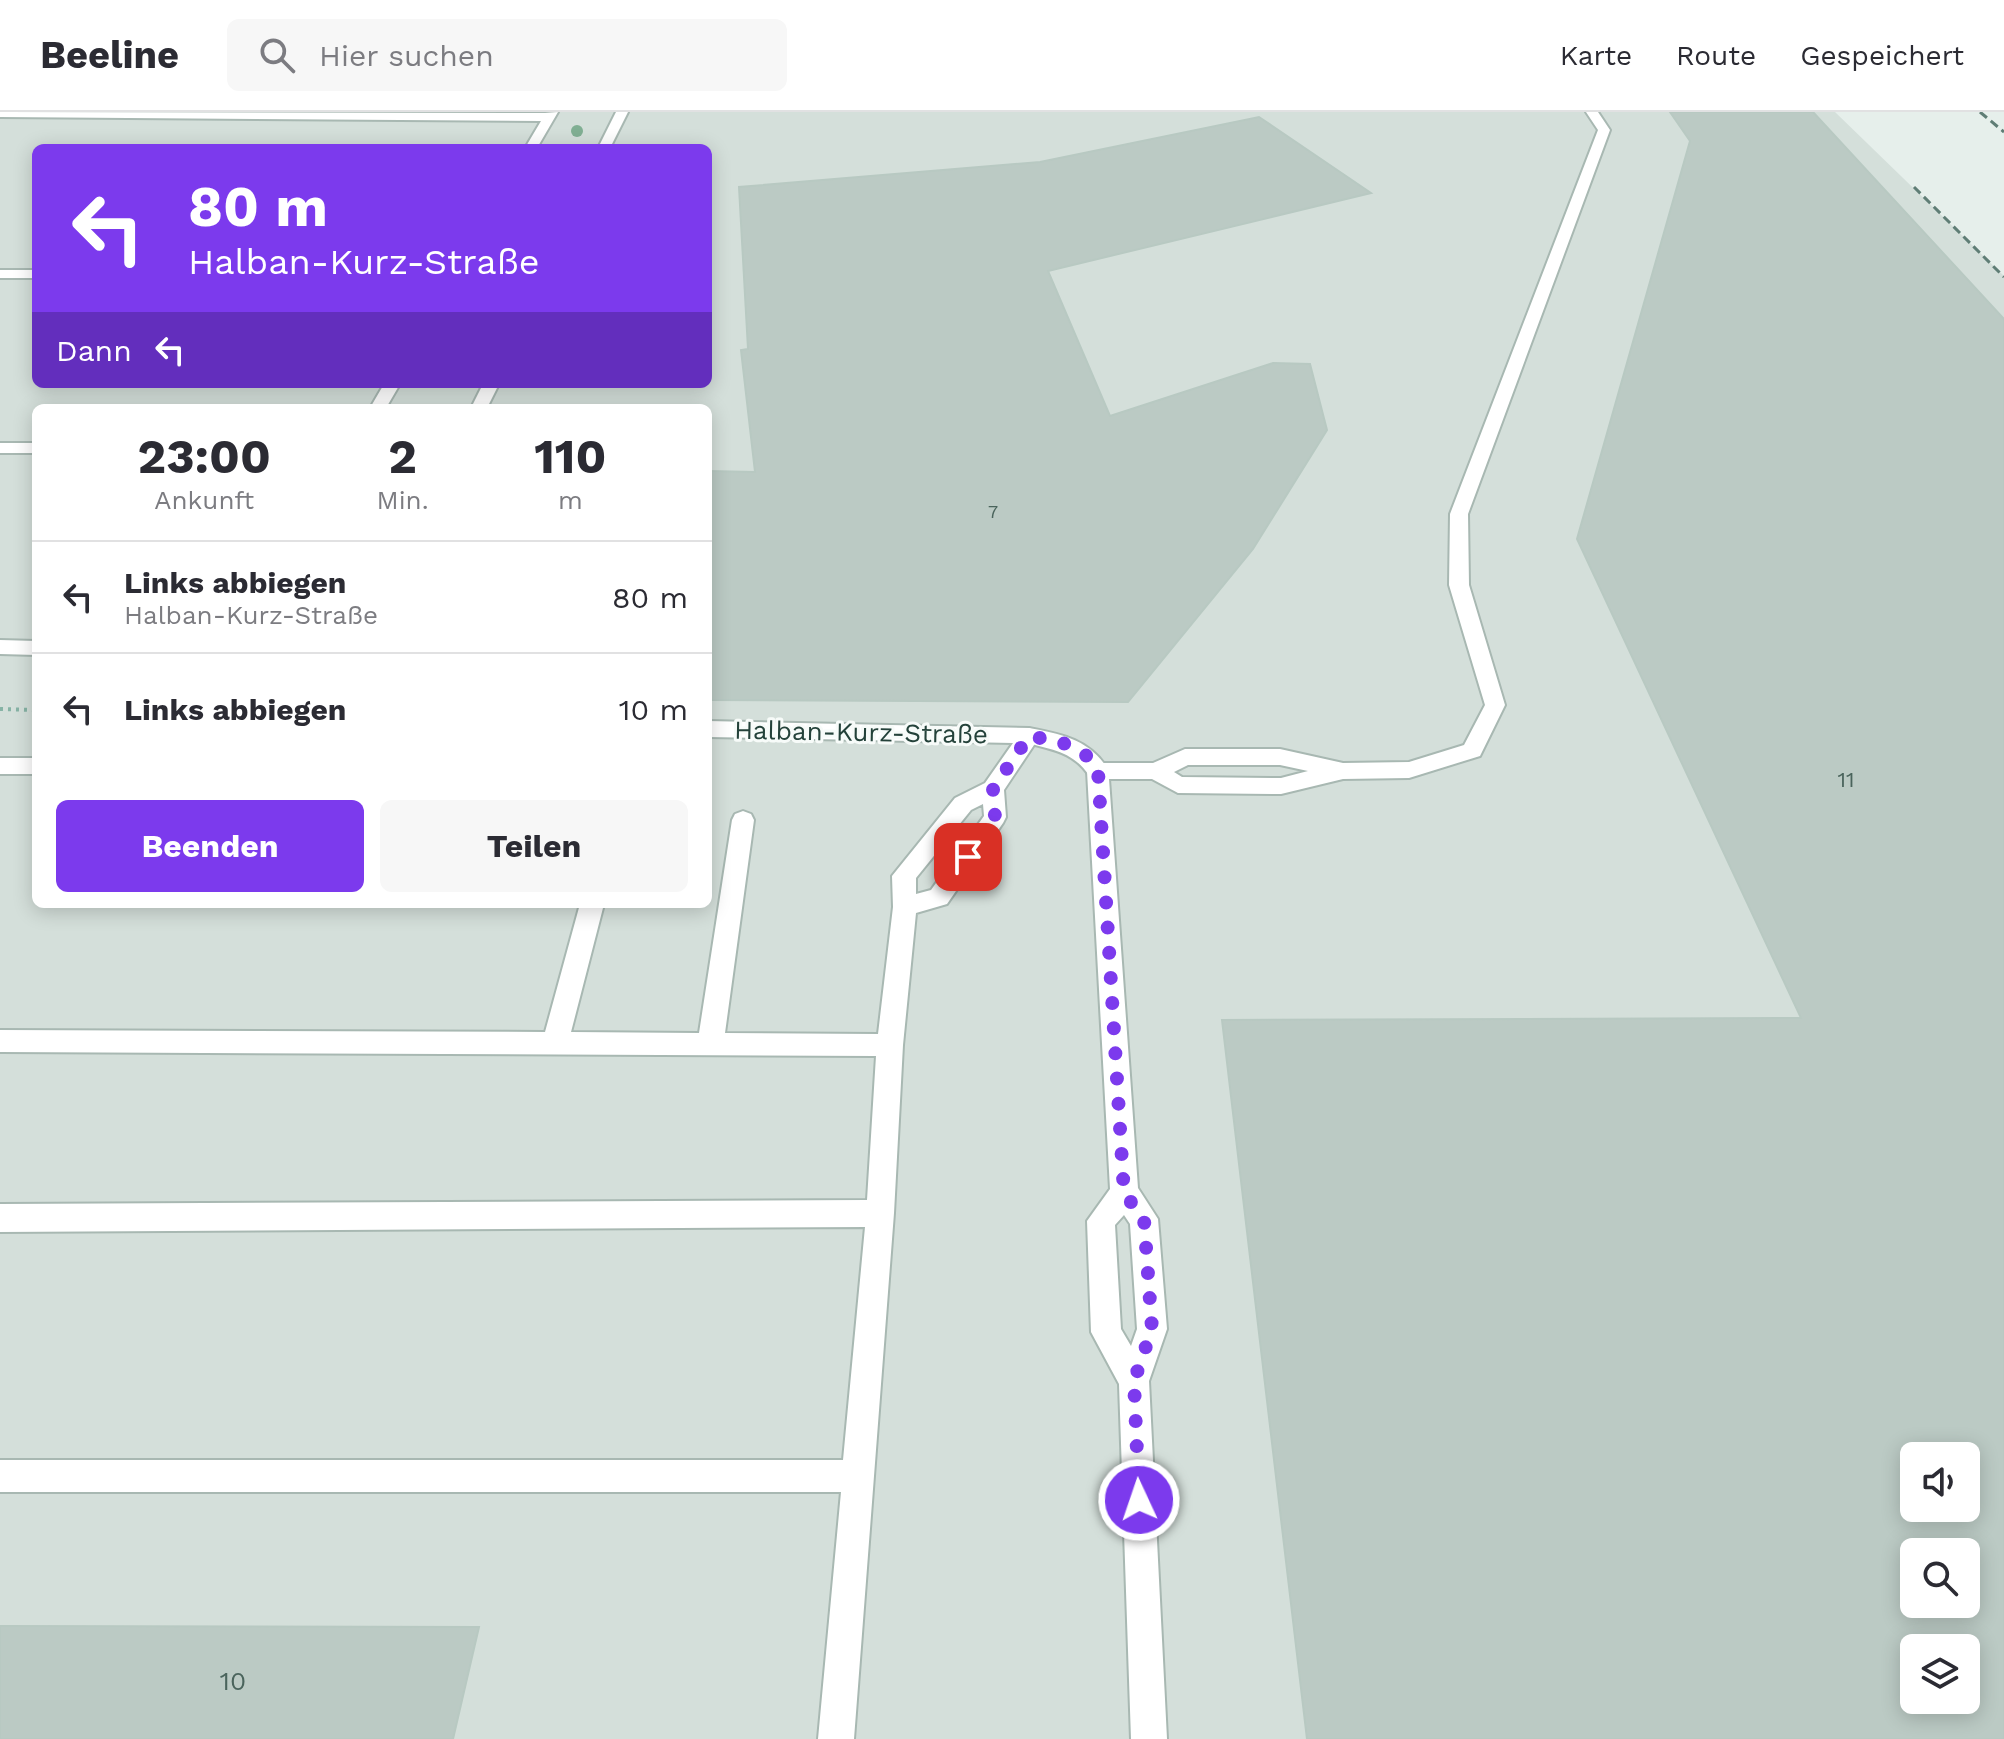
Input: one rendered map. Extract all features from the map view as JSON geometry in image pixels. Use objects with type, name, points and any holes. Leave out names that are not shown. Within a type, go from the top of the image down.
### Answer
[{"type":"street","points":[[606,144],[622,112]]},
{"type":"street","points":[[1149,1739],[1134,1381],[1152,1329],[1144,1219],[1124,1193],[1098,771],[1156,771],[1178,785],[1281,786],[1343,771],[1409,770],[1472,750],[1495,705],[1459,585],[1459,514],[1604,130],[1592,112]]},
{"type":"street","points":[[0,113],[551,115]]},
{"type":"street","points":[[533,144],[551,115]]},
{"type":"street","points":[[0,274],[32,274]]},
{"type":"street","points":[[0,448],[32,448]]},
{"type":"street","points":[[0,647],[32,648]]},
{"type":"street","name":"Halban-Kurz-Straße","points":[[712,729],[1029,736],[1077,748],[1091,758],[1098,771]]},
{"type":"street","points":[[836,1739],[880,1213],[890,1045],[905,907],[904,876],[963,804],[993,789],[1029,736]]},
{"type":"street","points":[[0,766],[32,766]]},
{"type":"street","points":[[905,907],[939,897],[995,817],[993,789]]},
{"type":"street","points":[[710,1045],[743,820]]},
{"type":"street","points":[[555,1044],[591,908]]},
{"type":"street","points":[[0,1041],[890,1045]]},
{"type":"street","points":[[1124,1193],[1101,1221],[1106,1332],[1134,1381]]},
{"type":"street","points":[[0,1218],[880,1213]]},
{"type":"street","points":[[0,1476],[856,1476]]},
{"type":"path","points":[[0,709],[32,710]]},
{"type":"shaded area","points":[[0,112],[1835,112],[2004,276],[2004,1739],[0,1739]]},
{"type":"building","points":[[1670,112],[1813,112],[2004,319],[2004,1739],[1307,1739],[1222,1020],[1801,1018],[1577,539],[1690,141]]},
{"type":"building","points":[[1259,117],[1371,193],[1048,271],[1110,416],[1273,363],[1310,364],[1327,430],[1253,549],[1128,702],[712,700],[712,471],[755,472],[741,350],[748,349],[739,187],[1040,162]]},
{"type":"building","points":[[0,1626],[479,1627],[453,1739],[0,1739]]},
{"type":"railway","points":[[1980,112],[2004,132]]},
{"type":"railway","points":[[1914,187],[2004,277]]},
{"type":"route","points":[[968,857],[995,817],[993,789],[1029,736],[1058,741],[1077,748],[1091,758],[1098,771],[1124,1193],[1144,1219],[1152,1329],[1134,1381],[1139,1500]]}]
